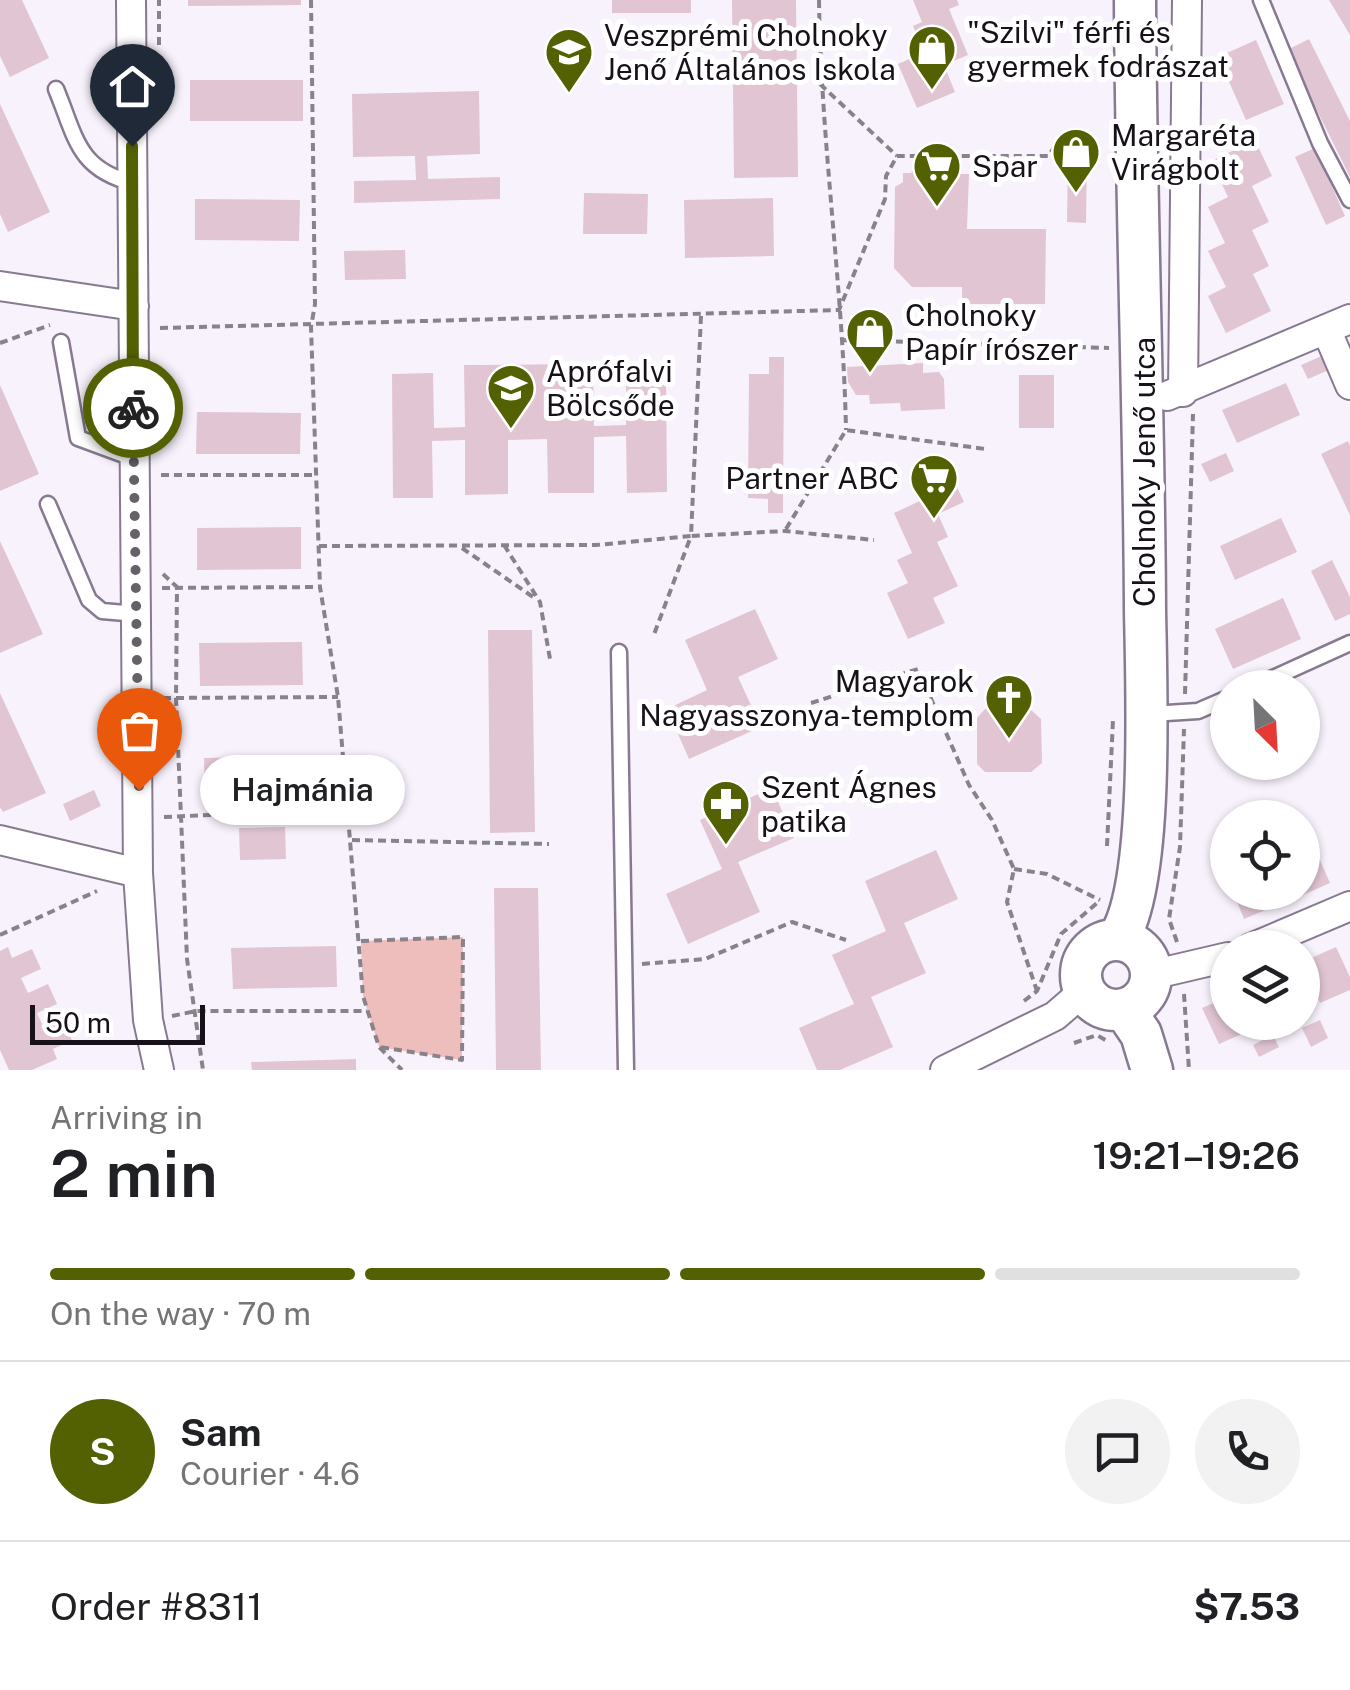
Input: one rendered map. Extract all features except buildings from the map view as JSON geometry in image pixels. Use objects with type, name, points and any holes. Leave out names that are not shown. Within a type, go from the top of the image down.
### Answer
[{"type":"street","points":[[131,0],[133,183],[145,311],[130,328],[136,467],[138,873],[148,1020],[159,1070]]},
{"type":"street","name":"Cholnoky Jenő utca","points":[[1117,940],[1126,928],[1165,713],[1144,403],[1134,0]]},
{"type":"street","name":"Cholnoky Jenő utca","points":[[1183,392],[1187,0]]},
{"type":"street","points":[[0,286],[145,311]]},
{"type":"street","points":[[1144,403],[1183,392],[1338,324],[1350,385]]},
{"type":"street","points":[[0,840],[138,873]]},
{"type":"street","points":[[1293,930],[1350,906]]},
{"type":"street","points":[[1119,1027],[1140,1000],[1151,975],[1144,955],[1117,940],[1094,947],[1087,956],[1081,979],[1085,990],[1119,1027],[1141,1034],[1152,1070]]},
{"type":"street","points":[[1151,975],[1210,962]]},
{"type":"street","points":[[945,1070],[1055,1016],[1085,990]]},
{"type":"lane","points":[[1261,0],[1320,143],[1350,200]]},
{"type":"lane","points":[[56,89],[84,157],[104,176],[133,183]]},
{"type":"lane","points":[[61,342],[78,438],[136,467]]},
{"type":"lane","points":[[48,504],[88,600],[102,610],[137,602]]},
{"type":"lane","points":[[1291,670],[1350,643]]},
{"type":"lane","points":[[619,652],[626,1070]]},
{"type":"lane","points":[[1165,713],[1210,702]]},
{"type":"path","points":[[159,0],[159,57]]},
{"type":"path","points":[[311,0],[315,304],[311,327],[320,587],[338,697],[367,1012],[378,1047],[402,1070]]},
{"type":"path","points":[[785,531],[846,430],[844,340],[820,84],[818,0]]},
{"type":"path","points":[[820,84],[897,156],[1048,156],[1059,141]]},
{"type":"path","points":[[840,310],[885,200],[886,176],[897,156]]},
{"type":"path","points":[[145,311],[154,328],[311,327],[840,310]]},
{"type":"path","points":[[653,637],[692,536],[701,316]]},
{"type":"path","points":[[0,343],[42,324],[60,325]]},
{"type":"path","points":[[844,340],[1144,352]]},
{"type":"path","points":[[1170,919],[1180,847],[1165,713],[1193,410],[1183,392]]},
{"type":"path","points":[[846,430],[985,449]]},
{"type":"path","points":[[136,467],[317,475]]},
{"type":"path","points":[[318,546],[596,544],[785,531],[874,540]]},
{"type":"path","points":[[504,545],[540,602],[550,659]]},
{"type":"path","points":[[460,547],[540,602]]},
{"type":"path","points":[[162,572],[177,587],[180,814],[188,959],[203,1070]]},
{"type":"path","points":[[137,602],[177,587],[320,587]]},
{"type":"path","points":[[812,703],[918,670],[968,785],[992,820],[1014,870],[1007,902],[1037,990],[1061,934],[1100,900],[1046,874],[1014,870]]},
{"type":"path","points":[[138,697],[338,697]]},
{"type":"path","points":[[139,821],[180,814],[349,809]]},
{"type":"path","points":[[352,840],[550,844]]},
{"type":"path","points":[[0,935],[138,873]]},
{"type":"path","points":[[627,965],[705,959],[792,922],[846,940]]},
{"type":"path","points":[[361,941],[462,937],[462,1060],[378,1047]]},
{"type":"path","points":[[148,1020],[196,1011],[367,1012]]},
{"type":"path","points":[[1074,1043],[1119,1027]]},
{"type":"shaded area","points":[[463,937],[462,1060],[379,1047],[363,996],[361,941]]},
{"type":"way so far","points":[[133,408],[139,790]]},
{"type":"place","name":"\"Szilvi\" férfi és gyermek fodrászat","points":[[932,92]]},
{"type":"place","name":"Veszprémi Cholnoky Jenő Általános Iskola","points":[[569,94]]},
{"type":"place","name":"Margaréta Virágbolt","points":[[1076,194]]},
{"type":"place","name":"Spar","points":[[937,208]]},
{"type":"place","name":"Cholnoky Papír írószer","points":[[870,374]]},
{"type":"place","name":"Aprófalvi Bölcsőde","points":[[511,430]]},
{"type":"place","name":"Partner ABC","points":[[934,520]]},
{"type":"place","name":"Magyarok Nagyasszonya-templom","points":[[1009,740]]},
{"type":"place","name":"Hajmánia","points":[[139,790]]},
{"type":"place","name":"Szent Ágnes patika","points":[[726,846]]},
{"type":"route","points":[[132,146],[133,408]]}]
